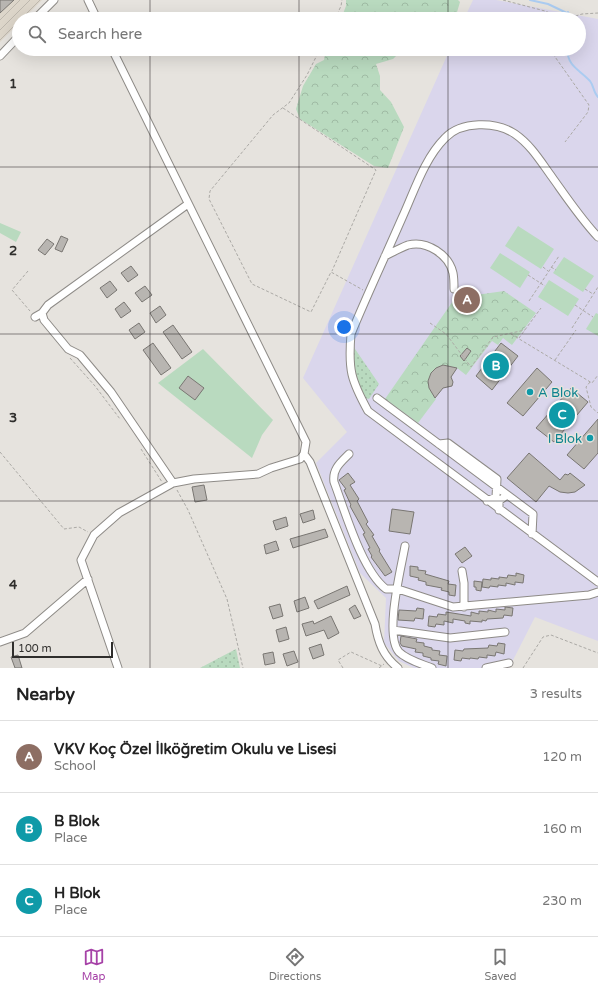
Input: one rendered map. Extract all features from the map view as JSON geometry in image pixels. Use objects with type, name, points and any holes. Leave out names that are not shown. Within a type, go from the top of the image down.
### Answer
[{"type":"street","points":[[42,12],[54,0]]},
{"type":"street","points":[[88,0],[94,12]]},
{"type":"street","points":[[0,56],[12,43]]},
{"type":"street","points":[[115,56],[306,442],[304,454],[300,459],[271,468],[258,474],[194,479],[173,483],[119,513],[94,535],[82,560],[118,668]]},
{"type":"street","points":[[598,237],[583,221],[533,150],[515,134],[500,128],[480,125],[463,126],[445,138],[433,153],[417,184],[351,334],[349,360],[354,386],[368,411],[499,510],[598,582]]},
{"type":"street","points":[[35,317],[42,313],[48,305],[106,262],[188,204]]},
{"type":"street","points":[[385,256],[409,245],[423,245],[432,248],[447,260],[453,273],[454,289]]},
{"type":"street","points":[[42,313],[44,320],[68,349],[80,355],[111,392],[173,483]]},
{"type":"street","points":[[377,398],[438,444],[448,443],[497,479],[498,488],[496,497],[487,501]]},
{"type":"street","points":[[304,454],[310,462],[375,624],[378,643],[392,663],[398,668]]},
{"type":"street","points":[[349,454],[336,467],[334,482],[360,550],[373,573],[386,589],[398,589],[449,607],[464,607],[589,595],[598,592]]},
{"type":"street","points":[[498,488],[533,514],[532,534]]},
{"type":"street","points":[[499,510],[499,501],[507,495]]},
{"type":"street","points":[[405,546],[393,616],[394,644],[402,654],[432,668]]},
{"type":"street","points":[[462,571],[464,607]]},
{"type":"street","points":[[0,642],[25,633],[88,579]]},
{"type":"street","points":[[393,630],[450,638],[505,632]]},
{"type":"street","points":[[486,668],[509,663]]},
{"type":"path","points":[[338,12],[342,0]]},
{"type":"path","points":[[503,0],[548,12]]},
{"type":"path","points":[[586,14],[598,13]]},
{"type":"path","points":[[283,107],[286,111],[376,170],[331,272],[311,312],[252,284],[209,199],[210,192],[273,115],[283,107],[289,103],[307,75],[316,56]]},
{"type":"path","points":[[554,56],[589,105],[588,112],[565,142]]},
{"type":"path","points":[[529,301],[559,256]]},
{"type":"path","points":[[543,267],[548,271]]},
{"type":"path","points":[[551,267],[556,270]]},
{"type":"path","points":[[28,271],[12,290],[35,317]]},
{"type":"path","points":[[331,272],[369,293]]},
{"type":"path","points":[[528,275],[545,286]]},
{"type":"path","points":[[572,328],[598,287]]},
{"type":"path","points":[[585,289],[593,294]]},
{"type":"path","points":[[575,305],[593,317]]},
{"type":"path","points":[[518,339],[541,308]]},
{"type":"path","points":[[430,323],[446,334],[471,367],[493,338],[525,330]]},
{"type":"path","points":[[554,360],[576,330]]},
{"type":"path","points":[[510,334],[592,383],[598,375]]},
{"type":"path","points":[[67,354],[95,386],[123,422]]},
{"type":"path","points":[[590,381],[586,387],[591,407],[598,413]]},
{"type":"path","points":[[140,448],[165,487]]},
{"type":"path","points":[[0,452],[46,506],[60,525],[64,528],[79,527],[94,535]]},
{"type":"path","points":[[173,483],[188,510],[227,599],[243,668]]},
{"type":"path","points":[[523,668],[543,637],[551,635],[598,653]]},
{"type":"path","points":[[343,668],[338,660],[351,652],[382,666],[379,668]]},
{"type":"shaded area","points":[[0,0],[42,0],[30,12],[12,12],[12,30],[0,42]]},
{"type":"shaded area","points":[[473,0],[496,0],[560,12],[467,12]]},
{"type":"shaded area","points":[[586,17],[598,19],[598,641],[535,617],[509,668],[414,668],[399,661],[384,643],[386,598],[360,573],[316,463],[347,432],[303,378],[447,56],[586,56]]},
{"type":"green space","points":[[346,0],[458,0],[460,2],[457,12],[344,12]]},
{"type":"green space","points":[[325,56],[396,56],[393,59],[376,64],[380,76],[380,90],[391,102],[404,127],[388,168],[374,166],[300,119],[296,109],[303,86],[316,64],[324,60]]},
{"type":"green space","points":[[0,223],[21,232],[16,242],[0,233]]},
{"type":"green space","points":[[518,226],[554,249],[541,269],[505,246]]},
{"type":"green space","points":[[500,253],[530,272],[520,288],[490,268]]},
{"type":"green space","points":[[564,257],[594,276],[583,292],[553,273]]},
{"type":"green space","points":[[549,280],[579,299],[568,316],[538,297]]},
{"type":"green space","points":[[504,291],[536,313],[512,345],[503,338],[498,345],[492,341],[466,375],[457,368],[443,365],[429,388],[436,399],[418,423],[385,399],[455,298]]},
{"type":"green space","points":[[596,313],[598,314],[598,336],[586,329]]},
{"type":"green space","points":[[353,346],[379,384],[369,399],[365,398],[359,386],[354,366]]},
{"type":"green space","points":[[203,349],[273,420],[262,435],[252,458],[158,383]]},
{"type":"green space","points":[[236,649],[240,668],[200,668]]},
{"type":"building","points":[[0,0],[14,0],[0,13]]},
{"type":"building","points":[[61,236],[68,239],[62,252],[55,249]]},
{"type":"building","points":[[47,239],[54,244],[45,255],[38,250]]},
{"type":"building","points":[[131,266],[138,275],[128,282],[121,273]]},
{"type":"building","points":[[110,281],[117,290],[107,298],[100,288]]},
{"type":"building","points":[[145,286],[152,295],[142,302],[135,293]]},
{"type":"building","points":[[124,302],[131,311],[121,318],[115,309]]},
{"type":"building","points":[[160,306],[166,315],[156,323],[150,313]]},
{"type":"building","points":[[139,323],[145,332],[135,339],[129,330]]},
{"type":"building","points":[[173,325],[192,352],[182,359],[163,332]]},
{"type":"building","points":[[153,343],[171,368],[161,375],[143,350]]},
{"type":"building","points":[[501,343],[518,356],[492,390],[476,376]]},
{"type":"building","points":[[467,348],[471,351],[464,361],[460,356]]},
{"type":"building","points":[[443,365],[457,368],[451,377],[453,382],[452,386],[443,388],[435,398],[429,388],[428,381],[431,373],[436,368]]},
{"type":"building","name":"A Blok","points":[[537,368],[552,382],[523,416],[507,403]]},
{"type":"building","points":[[188,376],[204,388],[195,400],[179,388]]},
{"type":"building","points":[[571,388],[588,402],[554,442],[536,428]]},
{"type":"building","name":"I Blok","points":[[598,419],[598,453],[584,469],[567,455]]},
{"type":"building","points":[[529,453],[560,480],[565,474],[568,475],[570,473],[585,485],[575,492],[568,493],[560,492],[549,486],[536,502],[507,478]]},
{"type":"building","points":[[348,473],[355,482],[350,485],[359,499],[357,501],[368,522],[366,524],[374,535],[372,536],[380,550],[379,551],[392,572],[385,576],[371,557],[372,556],[368,549],[370,548],[363,534],[365,533],[350,506],[351,505],[344,490],[346,489],[339,480]]},
{"type":"building","points":[[204,485],[207,500],[195,502],[192,487]]},
{"type":"building","points":[[392,509],[414,512],[410,534],[389,531]]},
{"type":"building","points":[[313,510],[315,519],[303,523],[300,514]]},
{"type":"building","points":[[286,517],[288,526],[276,530],[273,521]]},
{"type":"building","points":[[325,529],[328,537],[293,548],[290,539]]},
{"type":"building","points":[[276,541],[279,550],[266,554],[264,545]]},
{"type":"building","points":[[465,547],[472,556],[462,563],[455,554]]},
{"type":"building","points":[[410,566],[418,567],[418,570],[426,571],[425,574],[449,581],[448,584],[456,585],[455,596],[449,595],[449,592],[441,590],[442,588],[426,585],[426,582],[418,580],[419,578],[410,576]]},
{"type":"building","points":[[516,573],[524,575],[523,583],[515,582],[515,585],[506,583],[506,586],[498,585],[498,587],[482,587],[483,579],[499,579],[499,577],[507,578],[508,575],[516,576]]},
{"type":"building","points":[[474,581],[482,582],[481,591],[476,590],[476,587],[474,587]]},
{"type":"building","points":[[347,586],[350,595],[318,609],[314,601]]},
{"type":"building","points":[[305,597],[309,608],[297,612],[294,601]]},
{"type":"building","points":[[280,604],[283,616],[273,619],[269,607]]},
{"type":"building","points":[[355,605],[361,616],[354,619],[349,609]]},
{"type":"building","points":[[505,607],[513,608],[512,616],[504,615],[503,618],[487,619],[486,621],[482,620],[482,622],[470,621],[470,624],[465,623],[465,621],[453,619],[453,623],[444,621],[444,625],[436,624],[435,627],[428,626],[429,616],[437,617],[438,614],[446,615],[446,612],[471,616],[471,612],[479,614],[479,611],[488,612],[488,610],[496,612],[496,609],[505,610]]},
{"type":"building","points":[[417,608],[424,609],[423,619],[415,618],[414,621],[398,620],[399,610],[416,611]]},
{"type":"building","points":[[331,616],[339,633],[328,639],[324,630],[306,636],[302,624],[313,621],[314,624]]},
{"type":"building","points":[[286,627],[289,639],[279,642],[276,630]]},
{"type":"building","points":[[401,636],[417,639],[416,642],[424,643],[424,646],[432,648],[432,650],[440,651],[439,655],[447,656],[446,666],[438,664],[439,661],[431,660],[431,658],[423,656],[423,653],[415,652],[416,649],[402,646],[400,643]]},
{"type":"building","points":[[498,643],[505,644],[504,654],[496,652],[495,656],[487,655],[487,658],[462,658],[461,661],[454,660],[455,650],[463,651],[464,649],[488,648],[489,645],[497,646]]},
{"type":"building","points":[[321,644],[324,655],[313,659],[309,648]]},
{"type":"building","points":[[294,651],[298,662],[287,666],[283,654]]},
{"type":"building","points":[[273,652],[275,663],[265,665],[263,654]]},
{"type":"building","points":[[18,655],[22,668],[15,668],[11,657]]},
{"type":"waterway","points":[[530,0],[548,4],[565,12]]},
{"type":"waterway","points":[[568,56],[572,64],[590,81],[598,97]]},
{"type":"place","name":"VKV Koç Özel İlköğretim Okulu ve Lisesi","points":[[467,300]]},
{"type":"place","name":"B Blok","points":[[496,366]]},
{"type":"place","name":"A Blok","points":[[530,392]]},
{"type":"place","name":"H Blok","points":[[562,415]]},
{"type":"place","name":"I Blok","points":[[590,438]]}]
